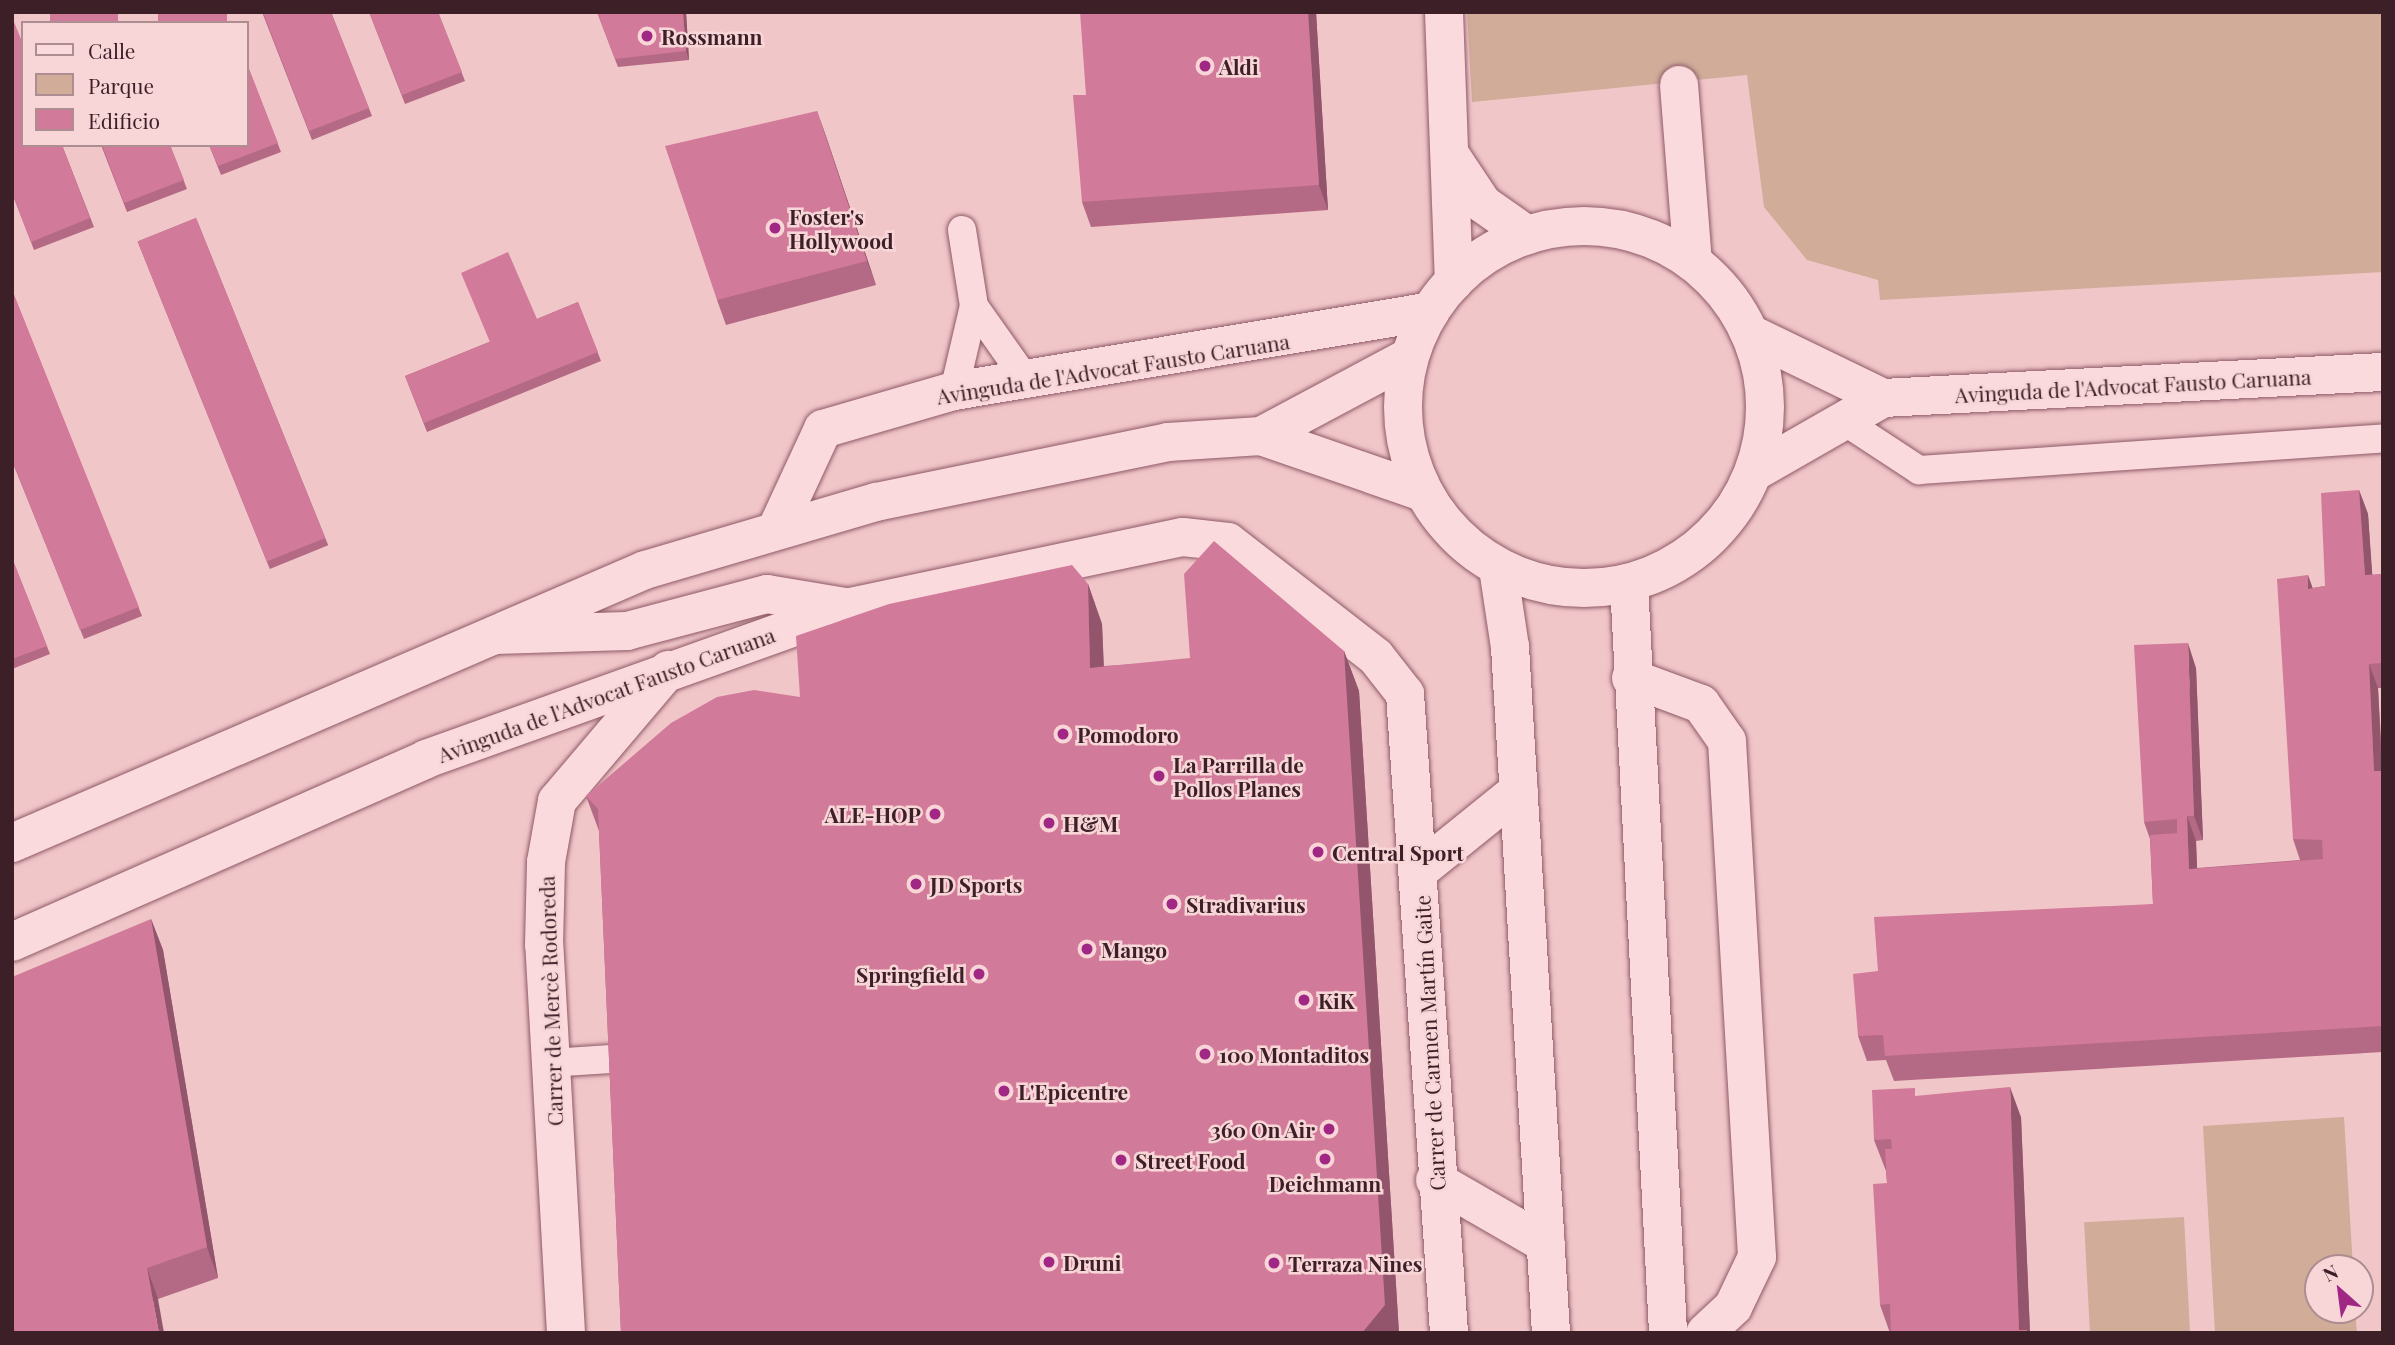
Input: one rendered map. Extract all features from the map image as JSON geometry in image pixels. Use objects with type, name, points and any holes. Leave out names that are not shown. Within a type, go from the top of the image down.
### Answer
[{"type":"street","points":[[1439,20],[1453,159],[1454,282]]},
{"type":"street","points":[[1679,85],[1693,261]]},
{"type":"street","points":[[1453,159],[1483,204],[1527,235]]},
{"type":"street","points":[[1565,227],[1613,228],[1658,241],[1693,261],[1727,294],[1751,334],[1766,403],[1754,472],[1711,538],[1683,560],[1629,583],[1571,589],[1499,568],[1450,530],[1423,492],[1402,418],[1409,357],[1430,312],[1454,282],[1484,256],[1527,235],[1565,227]]},
{"type":"street","name":"Avinguda de l'Advocat Fausto Caruana","points":[[777,528],[822,429],[954,391],[1430,312]]},
{"type":"street","name":"Avinguda de l'Advocat Fausto Caruana","points":[[1751,334],[1883,398]]},
{"type":"street","points":[[1261,436],[1409,357]]},
{"type":"street","name":"Avinguda de l'Advocat Fausto Caruana","points":[[1754,472],[1883,398],[2383,372]]},
{"type":"street","points":[[12,844],[482,636],[645,570],[777,528],[1168,442],[1261,436],[1423,492]]},
{"type":"street","name":"Avinguda de l'Advocat Fausto Caruana","points":[[12,942],[426,760],[670,668],[849,607],[1183,537],[1228,542]]},
{"type":"street","name":"Carrer de Carmen Martín Gaite","points":[[1228,542],[1376,657],[1405,694],[1420,870],[1435,1180],[1449,1333]]},
{"type":"street","points":[[1499,568],[1519,790],[1551,1333]]},
{"type":"street","points":[[1629,583],[1631,678],[1668,1333]]},
{"type":"street","points":[[482,636],[627,631],[767,594],[849,607]]},
{"type":"street","name":"Carrer de Mercè Rodoreda","points":[[566,1333],[550,1063],[546,862],[557,801],[670,668]]},
{"type":"street","points":[[1631,678],[1701,704],[1727,741],[1757,1257],[1733,1307],[1705,1333]]},
{"type":"street","points":[[1420,870],[1519,790]]},
{"type":"street","points":[[1435,1180],[1546,1244]]},
{"type":"lane","points":[[954,391],[974,306],[962,230]]},
{"type":"lane","points":[[974,306],[1027,381]]},
{"type":"lane","points":[[1844,421],[1919,470],[2383,438]]},
{"type":"lane","points":[[550,1063],[612,1059]]},
{"type":"green space","points":[[1467,12],[2383,12],[2383,272],[1880,300],[1878,280],[1807,260],[1764,207],[1747,75],[1472,102]]},
{"type":"green space","points":[[2344,1117],[2352,1254],[2304,1254],[2304,1324],[2356,1324],[2357,1333],[2215,1333],[2203,1126]]},
{"type":"green space","points":[[2184,1217],[2190,1333],[2090,1333],[2084,1222]]},
{"type":"building","points":[[50,12],[118,12],[118,21],[50,21]]},
{"type":"building","points":[[158,12],[227,12],[227,21],[158,21]]},
{"type":"building","points":[[263,12],[331,12],[369,108],[309,131]]},
{"type":"building","points":[[369,12],[438,12],[462,72],[402,95]]},
{"type":"building","name":"Rossmann","points":[[597,12],[683,12],[686,51],[615,59]]},
{"type":"building","name":"Aldi","points":[[1080,12],[1308,12],[1319,185],[1082,202],[1073,95],[1086,95]]},
{"type":"building","points":[[12,17],[21,39],[21,147],[63,147],[90,218],[31,242],[12,193]]},
{"type":"building","points":[[248,67],[278,143],[218,166],[210,147],[248,147]]},
{"type":"building","name":"Foster's Hollywood","points":[[817,111],[867,261],[717,300],[665,146]]},
{"type":"building","points":[[103,147],[171,147],[184,180],[124,203]]},
{"type":"building","points":[[196,218],[325,538],[267,561],[138,242]]},
{"type":"building","points":[[508,252],[537,319],[578,302],[598,352],[424,423],[405,376],[490,342],[461,273]]},
{"type":"building","points":[[12,290],[139,607],[80,630],[12,460]]},
{"type":"building","points":[[2359,490],[2365,575],[2383,574],[2383,663],[2369,664],[2374,771],[2383,771],[2383,1026],[1885,1056],[1883,1035],[1858,1036],[1853,974],[1878,971],[1874,917],[2153,904],[2150,835],[2177,833],[2177,819],[2144,822],[2134,645],[2188,643],[2194,816],[2187,816],[2189,869],[2323,859],[2322,840],[2293,839],[2277,579],[2308,575],[2308,589],[2325,586],[2321,493]]},
{"type":"building","name":"L'Epicentre","points":[[1214,541],[1344,651],[1385,1305],[1362,1333],[621,1333],[598,809],[586,796],[671,723],[717,697],[754,690],[800,697],[796,636],[889,604],[1072,565],[1088,584],[1090,668],[1190,658],[1184,574]]},
{"type":"building","points":[[12,558],[47,646],[12,659]]},
{"type":"building","points":[[151,919],[207,1247],[147,1268],[159,1333],[12,1333],[12,977]]},
{"type":"building","points":[[2010,1087],[2019,1330],[2027,1330],[2027,1333],[1891,1333],[1890,1304],[1880,1305],[1873,1184],[1887,1183],[1885,1149],[1892,1149],[1891,1139],[1874,1140],[1872,1090],[1915,1088],[1915,1096]]},
{"type":"place","name":"Rossmann","points":[[647,36]]},
{"type":"place","name":"Aldi","points":[[1205,66]]},
{"type":"place","name":"Foster's Hollywood","points":[[775,228]]},
{"type":"place","name":"Pomodoro","points":[[1063,734]]},
{"type":"place","name":"La Parrilla de Pollos Planes","points":[[1159,776]]},
{"type":"place","name":"ALE-HOP","points":[[935,814]]},
{"type":"place","name":"H&M","points":[[1049,823]]},
{"type":"place","name":"Central Sport","points":[[1318,852]]},
{"type":"place","name":"JD Sports","points":[[916,884]]},
{"type":"place","name":"Stradivarius","points":[[1172,904]]},
{"type":"place","name":"Mango","points":[[1087,949]]},
{"type":"place","name":"Springfield","points":[[979,974]]},
{"type":"place","name":"KiK","points":[[1304,1000]]},
{"type":"place","name":"100 Montaditos","points":[[1205,1054]]},
{"type":"place","name":"L'Epicentre","points":[[1004,1091]]},
{"type":"place","name":"360 On Air","points":[[1329,1129]]},
{"type":"place","name":"Deichmann","points":[[1325,1159]]},
{"type":"place","name":"Street Food","points":[[1121,1160]]},
{"type":"place","name":"Druni","points":[[1049,1262]]},
{"type":"place","name":"Terraza Nines","points":[[1274,1263]]}]
